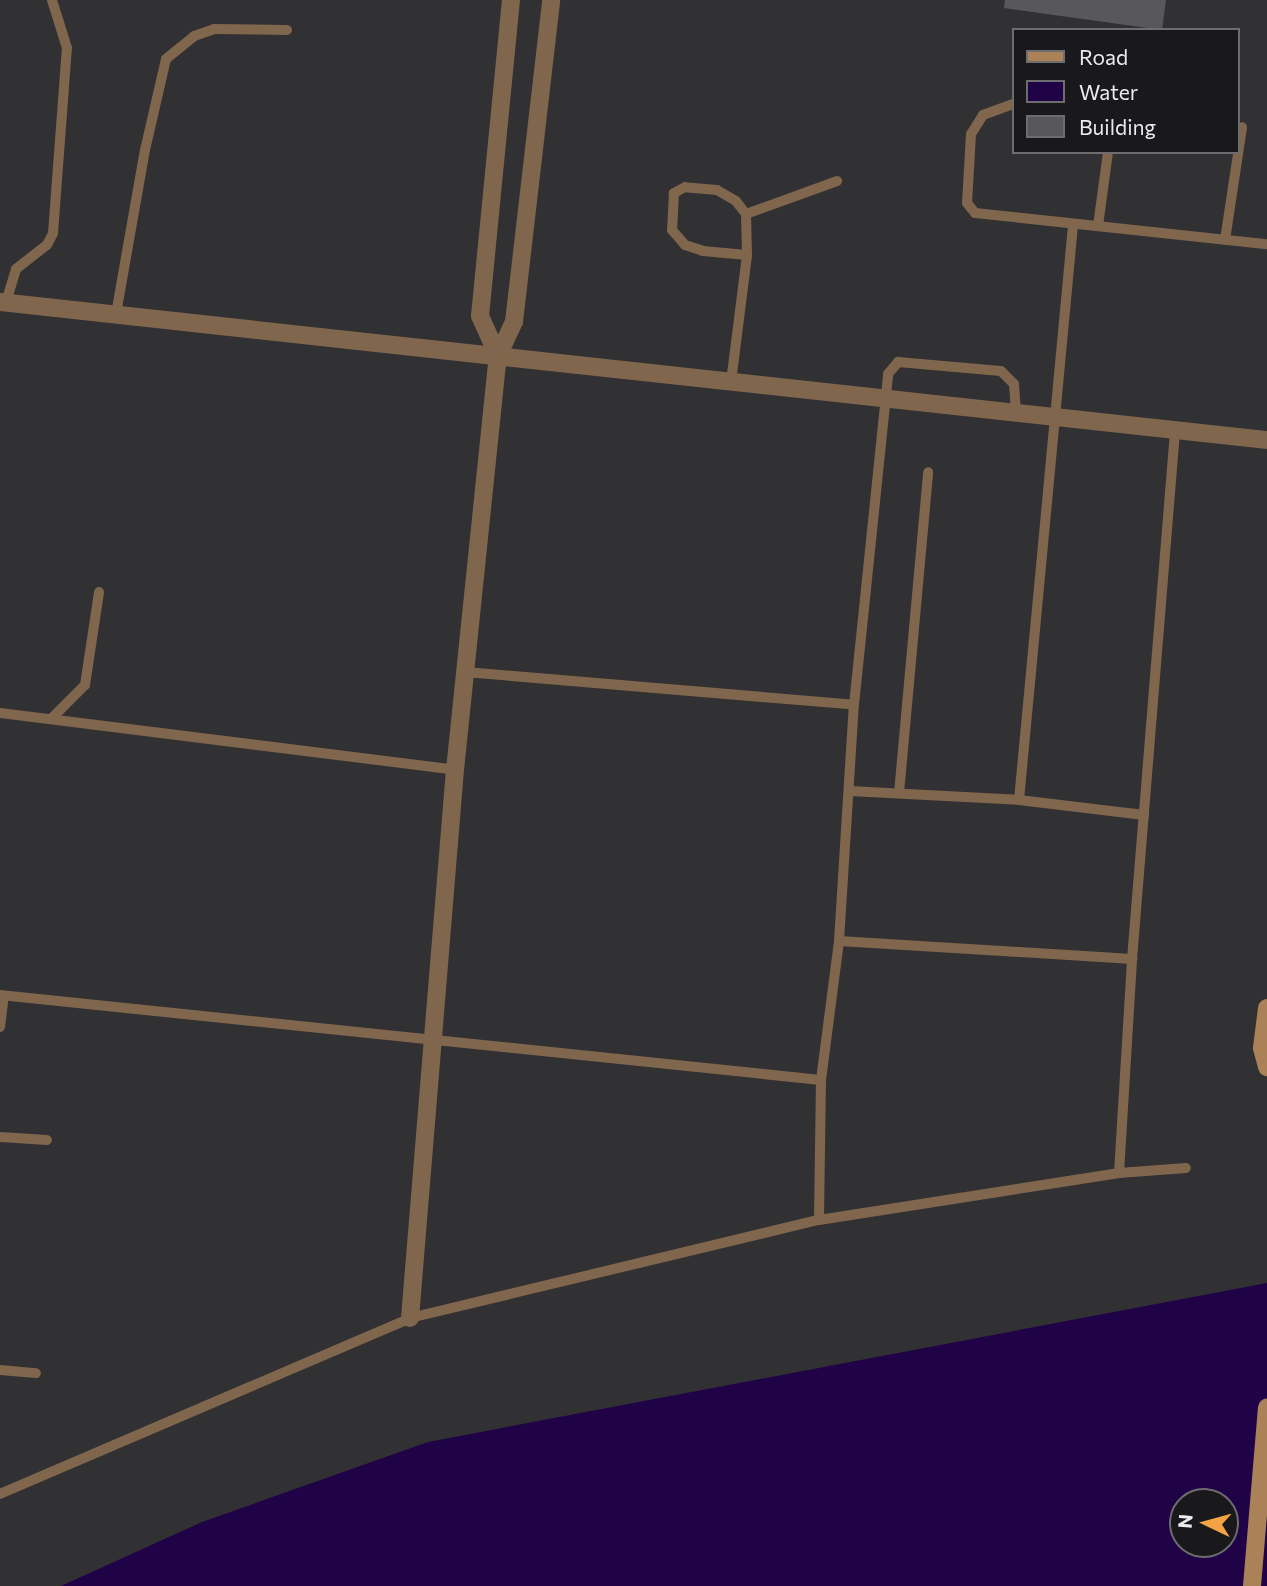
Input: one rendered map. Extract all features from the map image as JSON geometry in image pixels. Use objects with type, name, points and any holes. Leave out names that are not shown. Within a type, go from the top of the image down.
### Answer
[{"type":"main road","points":[[1267,1008],[1262,1048],[1267,1067]]},
{"type":"main road","points":[[1252,1586],[1267,1408]]},
{"type":"street","points":[[498,356],[480,316],[511,0]]},
{"type":"street","points":[[410,1318],[454,770],[498,356],[514,323],[551,0]]},
{"type":"street","points":[[3,302],[1266,440]]},
{"type":"lane","points":[[3,302],[16,269],[47,245],[53,233],[67,48],[52,0]]},
{"type":"lane","points":[[116,314],[145,150],[166,60],[194,36],[214,29],[287,30]]},
{"type":"lane","points":[[1012,104],[983,115],[971,134],[967,203],[975,213],[1267,244]]},
{"type":"lane","points":[[1239,147],[1242,127]]},
{"type":"lane","points":[[1098,226],[1108,154]]},
{"type":"lane","points":[[1225,240],[1238,154]]},
{"type":"lane","points":[[746,215],[837,181]]},
{"type":"lane","points":[[731,382],[747,255],[746,215],[726,194],[685,187],[674,192],[669,218],[672,230],[685,245],[703,251],[747,255]]},
{"type":"lane","points":[[1019,800],[1073,225]]},
{"type":"lane","points":[[819,1220],[821,1080],[839,941],[854,705],[888,374],[898,362],[1001,370],[1014,384],[1016,414]]},
{"type":"lane","points":[[1119,1173],[1132,959],[1175,432]]},
{"type":"lane","points":[[899,793],[928,472]]},
{"type":"lane","points":[[51,719],[85,685],[99,592]]},
{"type":"lane","points":[[465,672],[854,705]]},
{"type":"lane","points":[[0,713],[454,770]]},
{"type":"lane","points":[[849,791],[1019,800],[1144,815]]},
{"type":"lane","points":[[839,941],[1132,959]]},
{"type":"lane","points":[[0,1027],[2,995],[432,1037],[821,1080]]},
{"type":"lane","points":[[0,1137],[47,1140]]},
{"type":"lane","points":[[0,1494],[410,1318],[819,1220],[1119,1173],[1186,1168]]},
{"type":"lane","points":[[0,1370],[36,1373]]},
{"type":"water","points":[[1267,1283],[1267,1586],[61,1586],[202,1522],[428,1442]]},
{"type":"building","points":[[1005,0],[1166,0],[1162,28],[1004,8]]}]
